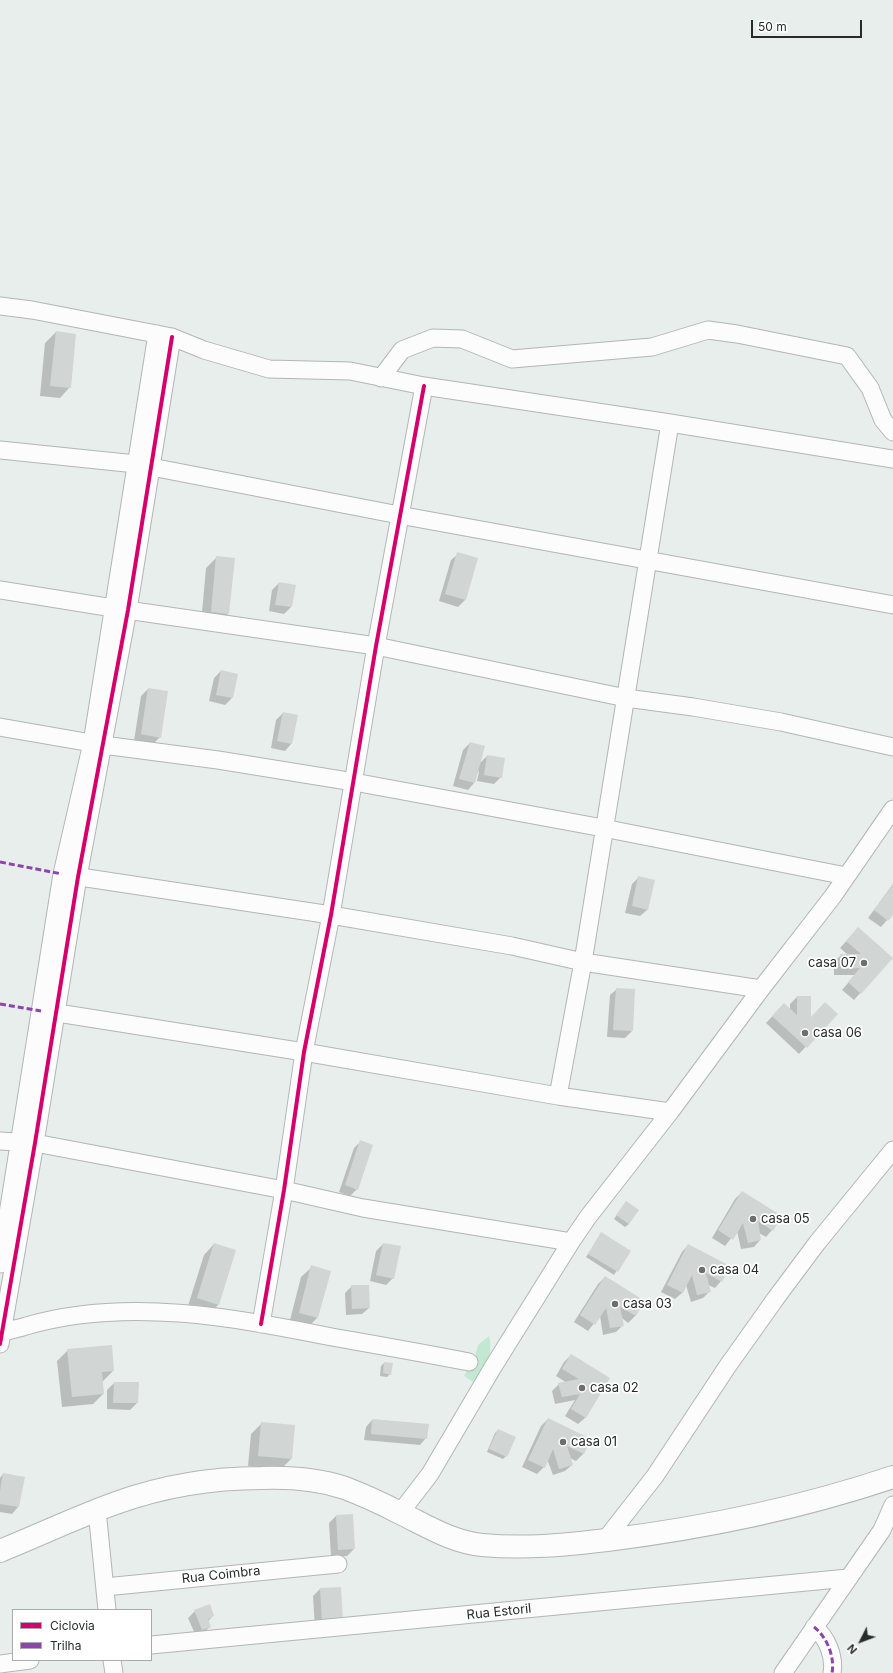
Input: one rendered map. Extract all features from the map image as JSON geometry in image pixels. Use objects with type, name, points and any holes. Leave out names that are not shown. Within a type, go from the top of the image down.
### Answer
[{"type":"main road","points":[[0,1551],[97,1510],[142,1495],[200,1482],[228,1479],[300,1478],[331,1484],[346,1489],[400,1513],[435,1531],[457,1540],[475,1544],[534,1546],[605,1540],[679,1530],[756,1514],[893,1477]]},
{"type":"street","points":[[0,306],[32,310],[165,336],[210,352],[269,369],[350,371],[424,386],[670,423],[893,460]]},
{"type":"street","points":[[381,378],[402,350],[433,338],[462,339],[512,359],[652,347],[708,330],[737,334],[847,356],[870,388],[882,420],[893,432]]},
{"type":"street","points":[[165,336],[98,744],[70,876],[27,1143],[1,1337],[59,1318],[124,1312],[181,1313],[260,1324],[384,1345],[469,1362]]},
{"type":"street","points":[[260,1324],[284,1190],[304,1052],[331,915],[399,515],[424,386]]},
{"type":"street","points":[[558,1096],[583,962],[670,423]]},
{"type":"street","points":[[0,450],[143,466],[399,515],[893,605]]},
{"type":"street","points":[[0,590],[376,646],[626,698],[693,707],[781,722],[893,747]]},
{"type":"street","points":[[0,727],[98,744],[218,760],[354,782],[604,828],[846,876]]},
{"type":"street","points":[[400,1513],[430,1474],[571,1242],[620,1174],[670,1112],[761,989],[833,896],[893,808]]},
{"type":"street","points":[[70,876],[331,915],[512,946],[583,962],[761,989]]},
{"type":"street","points":[[48,1012],[304,1052],[558,1096],[670,1112]]},
{"type":"street","points":[[0,1141],[27,1143],[284,1190],[363,1208],[571,1242]]},
{"type":"street","points":[[0,1264],[27,1143]]},
{"type":"street","points":[[605,1540],[655,1476],[727,1367],[817,1243],[893,1150]]},
{"type":"street","points":[[783,1673],[882,1530],[893,1505]]},
{"type":"street","points":[[97,1510],[107,1609]]},
{"type":"street","name":"Rua Coimbra","points":[[105,1587],[338,1564]]},
{"type":"street","name":"Rua Estoril","points":[[152,1645],[848,1578]]},
{"type":"street","points":[[814,1627],[825,1638],[834,1665],[832,1673]]},
{"type":"street","points":[[0,1664],[22,1661]]},
{"type":"street","points":[[112,1661],[114,1673]]},
{"type":"green space","points":[[489,1336],[490,1350],[488,1361],[475,1383],[464,1376],[475,1357],[478,1345]]},
{"type":"building","points":[[56,331],[76,334],[71,388],[50,386]]},
{"type":"building","points":[[457,552],[478,558],[466,600],[445,594]]},
{"type":"building","points":[[216,556],[235,558],[229,614],[211,612]]},
{"type":"building","points":[[279,582],[296,585],[292,607],[275,605]]},
{"type":"building","points":[[221,670],[238,674],[233,698],[216,695]]},
{"type":"building","points":[[148,688],[168,691],[161,738],[141,734]]},
{"type":"building","points":[[283,712],[298,715],[292,744],[277,741]]},
{"type":"building","points":[[470,742],[485,746],[475,783],[459,779]]},
{"type":"building","points":[[487,755],[505,758],[502,778],[484,775]]},
{"type":"building","points":[[638,876],[655,880],[648,910],[632,906]]},
{"type":"building","points":[[893,885],[893,915],[888,921],[874,910]]},
{"type":"building","name":"casa 07","points":[[858,927],[893,958],[861,994],[848,982],[860,968],[841,969],[840,954],[861,954],[846,941]]},
{"type":"building","points":[[616,988],[635,989],[633,1031],[613,1030]]},
{"type":"building","name":"casa 06","points":[[797,996],[811,996],[811,1017],[825,1002],[838,1014],[807,1048],[772,1016],[784,1003],[797,1015]]},
{"type":"building","points":[[360,1140],[373,1145],[358,1190],[345,1185]]},
{"type":"building","name":"casa 05","points":[[742,1191],[782,1216],[773,1231],[758,1221],[761,1240],[748,1243],[743,1223],[733,1240],[718,1230]]},
{"type":"building","points":[[626,1201],[639,1210],[629,1224],[616,1215]]},
{"type":"building","points":[[601,1232],[631,1251],[618,1272],[588,1254]]},
{"type":"building","points":[[214,1243],[236,1250],[219,1305],[197,1298]]},
{"type":"building","points":[[383,1243],[401,1246],[394,1279],[376,1275]]},
{"type":"building","name":"casa 04","points":[[688,1244],[730,1266],[722,1282],[706,1273],[711,1292],[697,1295],[692,1275],[683,1293],[667,1285]]},
{"type":"building","points":[[311,1265],[331,1271],[318,1318],[299,1313]]},
{"type":"building","name":"casa 03","points":[[605,1276],[645,1301],[636,1316],[620,1307],[624,1326],[610,1328],[606,1308],[595,1325],[580,1315]]},
{"type":"building","points":[[351,1285],[369,1285],[370,1308],[352,1309]]},
{"type":"building","points":[[112,1345],[114,1371],[102,1372],[104,1394],[72,1397],[67,1349]]},
{"type":"building","name":"casa 02","points":[[571,1354],[610,1378],[586,1418],[571,1409],[580,1394],[562,1397],[558,1383],[579,1379],[562,1369]]},
{"type":"building","points":[[384,1362],[393,1363],[391,1375],[383,1373]]},
{"type":"building","points":[[114,1382],[139,1382],[138,1403],[113,1403]]},
{"type":"building","name":"casa 01","points":[[548,1418],[591,1439],[584,1454],[567,1446],[573,1465],[559,1469],[553,1449],[545,1468],[528,1460]]},
{"type":"building","points":[[372,1419],[429,1424],[427,1439],[371,1434]]},
{"type":"building","points":[[261,1422],[295,1425],[292,1459],[258,1456]]},
{"type":"building","points":[[498,1429],[516,1437],[507,1457],[489,1449]]},
{"type":"building","points":[[3,1473],[25,1477],[19,1507],[0,1504],[0,1491]]},
{"type":"building","points":[[353,1514],[355,1549],[338,1550],[336,1515]]},
{"type":"building","points":[[341,1587],[343,1621],[322,1622],[320,1588]]},
{"type":"building","points":[[210,1604],[214,1616],[208,1619],[211,1627],[202,1630],[194,1610]]},
{"type":"marked path","points":[[0,862],[62,874]]},
{"type":"marked path","points":[[0,1004],[41,1011]]},
{"type":"marked path","points":[[814,1627],[823,1636],[829,1648],[833,1667],[832,1673]]},
{"type":"cycle path","points":[[0,1344],[35,1143],[78,877],[128,610],[172,337]]},
{"type":"cycle path","points":[[261,1324],[284,1190],[304,1052],[331,915],[376,646],[424,386]]},
{"type":"place","name":"casa 07","points":[[864,963]]},
{"type":"place","name":"casa 06","points":[[805,1033]]},
{"type":"place","name":"casa 05","points":[[753,1219]]},
{"type":"place","name":"casa 04","points":[[702,1270]]},
{"type":"place","name":"casa 03","points":[[615,1304]]},
{"type":"place","name":"casa 02","points":[[582,1388]]},
{"type":"place","name":"casa 01","points":[[563,1442]]}]
